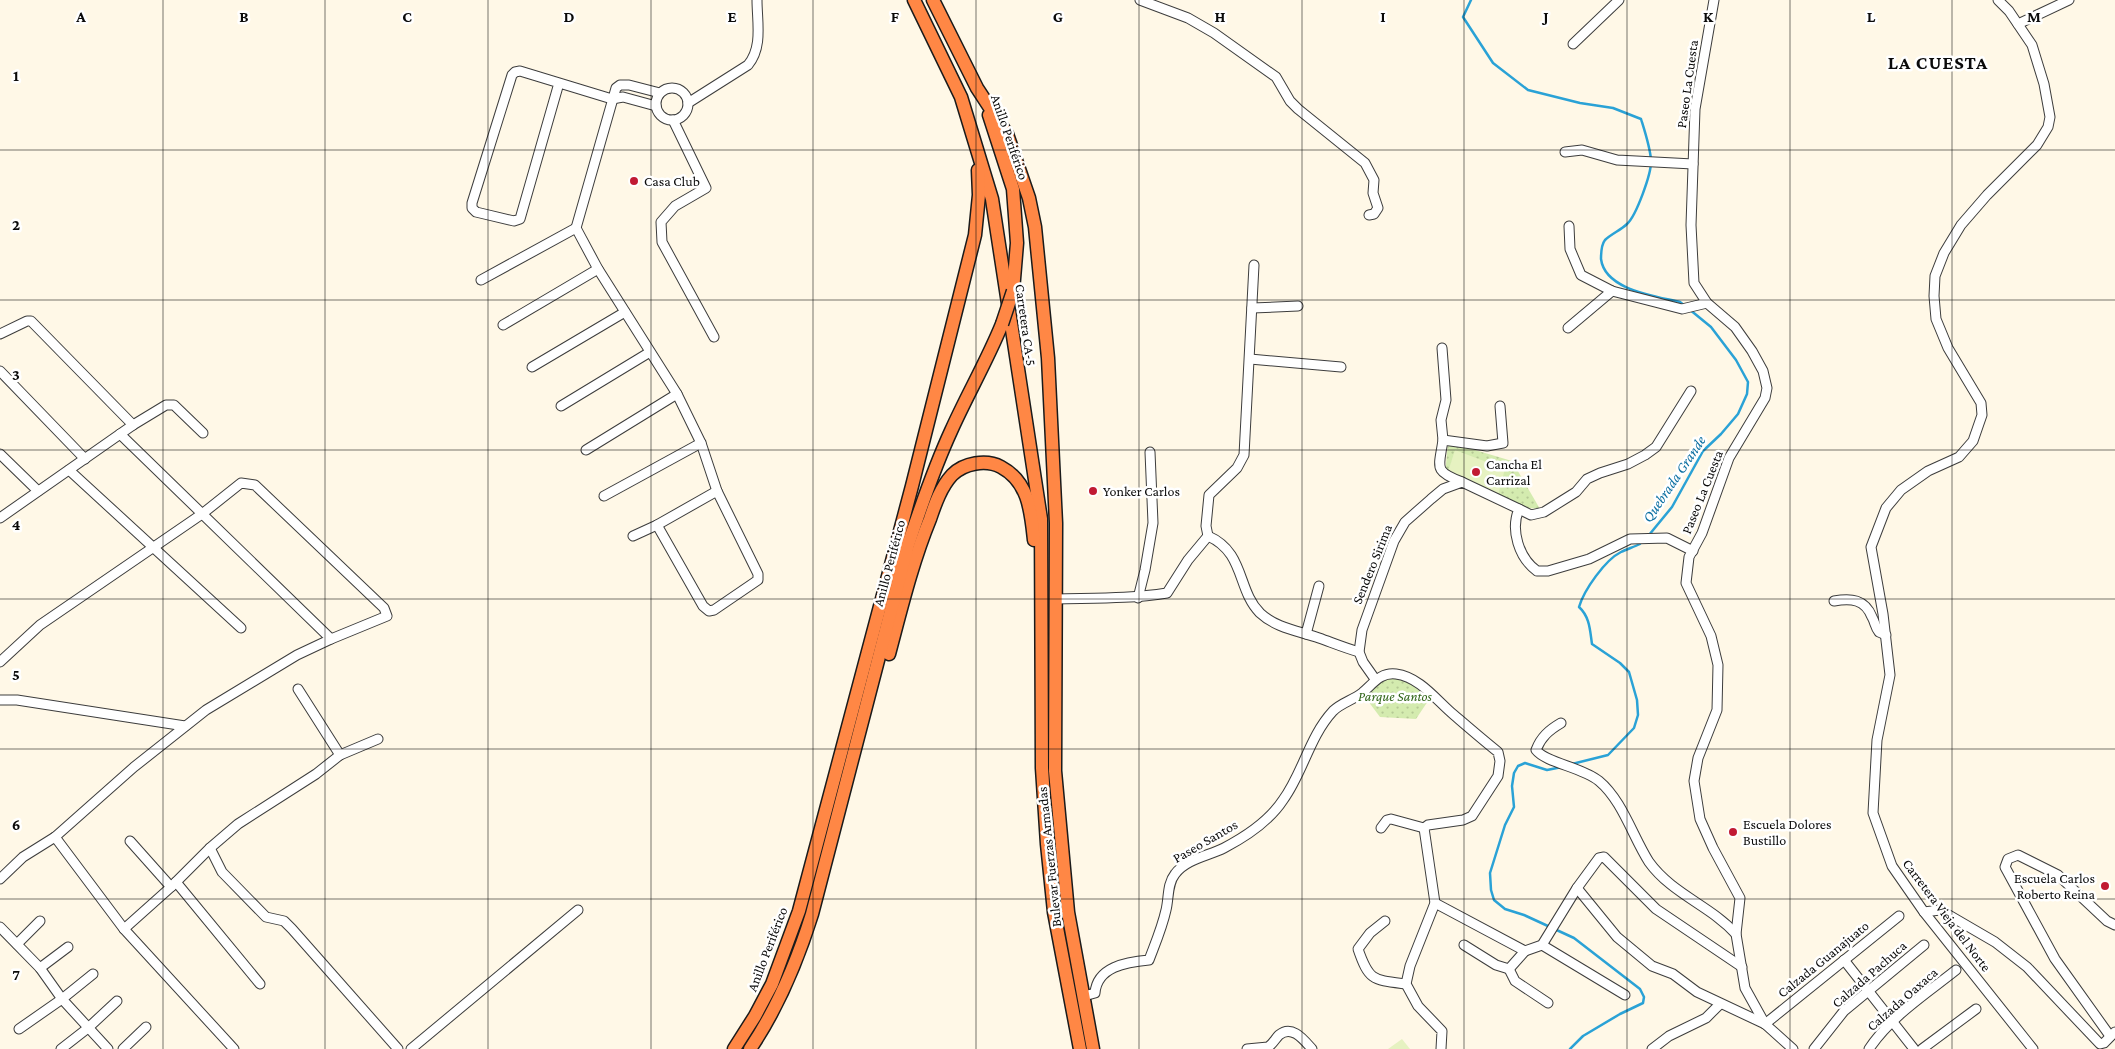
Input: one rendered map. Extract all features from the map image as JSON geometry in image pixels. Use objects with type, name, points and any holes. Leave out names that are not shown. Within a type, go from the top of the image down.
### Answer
[{"type":"highway","name":"Carretera CA-5","points":[[914,0],[961,97],[992,199],[1041,519],[1042,669]]},
{"type":"highway","name":"Carretera CA-5","points":[[933,0],[977,88],[1007,134],[1029,198],[1036,227],[1048,358],[1056,523],[1056,661]]},
{"type":"highway","name":"Anillo Periférico","points":[[750,1049],[782,995],[797,960],[812,914],[908,545],[925,492],[952,429],[987,360],[1013,291],[1017,244],[1013,189],[991,120],[977,88]]},
{"type":"highway","name":"Anillo Periférico","points":[[734,1049],[772,984],[799,911],[912,486],[975,235],[979,195],[978,155]]},
{"type":"highway","points":[[847,778],[874,701],[924,532],[944,486],[953,474],[964,467],[977,463],[1001,467],[1017,480],[1027,497],[1036,559],[1042,669]]},
{"type":"highway","name":"Bulevar Fuerzas Armadas","points":[[1056,661],[1055,771],[1068,912],[1093,1049]]},
{"type":"highway","name":"Bulevar Fuerzas Armadas","points":[[1042,669],[1042,768],[1052,893],[1080,1049]]},
{"type":"street","points":[[688,104],[748,65],[755,57],[758,48],[757,0]]},
{"type":"street","points":[[1140,0],[1188,18],[1214,33],[1276,77],[1284,87],[1290,101],[1298,109],[1365,163],[1374,180],[1373,193],[1378,208],[1374,214],[1369,215]]},
{"type":"street","points":[[1574,44],[1618,0]]},
{"type":"street","name":"Paseo La Cuesta","points":[[1714,0],[1695,108],[1692,261],[1694,283],[1707,302],[1734,327],[1752,351],[1763,371],[1767,388],[1765,398],[1728,458],[1702,533],[1689,557],[1686,583],[1711,636],[1718,665],[1717,710],[1698,758],[1694,781],[1700,819],[1713,848],[1740,898],[1736,934],[1744,988],[1765,1024],[1789,1048]]},
{"type":"street","name":"Carretera Vieja del Norte","points":[[1998,0],[2009,11],[2032,45],[2044,84],[2050,116],[2048,127],[2037,145],[1986,195],[1961,225],[1944,253],[1935,276],[1936,319],[1948,348],[1981,403],[1982,415],[1973,441],[1959,457],[1928,471],[1901,490],[1886,508],[1871,547],[1886,636],[1890,675],[1877,740],[1872,813],[1892,866],[1924,912],[2033,1049]]},
{"type":"street","points":[[2018,24],[2070,0]]},
{"type":"street","points":[[559,83],[520,219],[514,221],[476,212],[472,208],[472,203],[512,75],[516,72],[520,71],[612,99],[623,97],[656,106]]},
{"type":"street","points":[[657,525],[703,606],[708,611],[714,610],[758,580],[758,574],[717,490],[701,443],[677,394],[598,269],[576,228],[616,88],[620,85],[660,93],[672,88],[678,88],[687,97],[688,104],[684,115],[673,120],[661,116],[656,106],[660,93]]},
{"type":"street","points":[[673,120],[706,188],[675,206],[661,222],[662,242],[714,337]]},
{"type":"street","points":[[1565,152],[1582,150],[1617,160],[1693,164]]},
{"type":"street","points":[[1570,226],[1570,249],[1581,275],[1612,291],[1682,309],[1707,302]]},
{"type":"street","points":[[481,280],[576,228]]},
{"type":"street","points":[[1208,536],[1206,526],[1209,495],[1238,468],[1244,455],[1254,265]]},
{"type":"street","points":[[504,325],[598,269]]},
{"type":"street","points":[[1568,328],[1612,291]]},
{"type":"street","points":[[1252,308],[1298,306]]},
{"type":"street","points":[[532,367],[625,312]]},
{"type":"street","points":[[0,334],[27,321],[31,321],[133,425]]},
{"type":"street","points":[[1442,348],[1446,400],[1441,420],[1443,440],[1440,469],[1443,475],[1531,515],[1544,512],[1576,492],[1587,479],[1628,464],[1656,447],[1691,392]]},
{"type":"street","points":[[561,406],[650,352]]},
{"type":"street","points":[[1250,359],[1342,367]]},
{"type":"street","points":[[0,371],[85,459]]},
{"type":"street","points":[[586,450],[677,394]]},
{"type":"street","points":[[0,518],[133,425],[166,405],[174,405],[203,433]]},
{"type":"street","points":[[1443,440],[1487,446],[1503,444],[1500,406]]},
{"type":"street","points":[[120,434],[331,639]]},
{"type":"street","points":[[604,496],[701,443]]},
{"type":"street","points":[[1138,598],[1153,523],[1150,452]]},
{"type":"street","points":[[0,454],[38,491]]},
{"type":"street","points":[[68,470],[241,628]]},
{"type":"street","name":"Sendero Sirima","points":[[1359,652],[1362,630],[1400,528],[1443,489],[1462,482]]},
{"type":"street","points":[[0,662],[40,625],[202,514],[241,483],[255,485],[384,608],[387,616],[297,655],[236,691],[184,726],[134,767],[55,837],[23,857],[0,879]]},
{"type":"street","points":[[634,536],[657,525],[717,490]]},
{"type":"street","points":[[1519,509],[1516,518],[1516,534],[1524,557],[1529,566],[1537,572],[1548,571],[1589,559],[1630,539],[1667,538],[1693,551]]},
{"type":"street","points":[[1056,599],[1138,598],[1168,593],[1188,560],[1208,536]]},
{"type":"street","points":[[1208,536],[1215,539],[1235,560],[1248,596],[1259,612],[1287,628],[1359,652],[1363,662],[1376,679],[1384,675],[1396,674],[1418,683],[1498,752],[1500,761],[1498,776],[1472,816],[1463,820],[1428,825],[1424,828],[1391,819],[1387,820],[1381,828]]},
{"type":"street","points":[[1306,634],[1319,586]]},
{"type":"street","points":[[1834,601],[1854,599],[1863,604],[1872,615],[1879,632],[1886,636]]},
{"type":"street","name":"Paseo Santos","points":[[1084,996],[1094,993],[1095,984],[1108,970],[1148,960],[1162,926],[1168,891],[1173,876],[1178,870],[1195,860],[1224,848],[1240,838],[1273,812],[1283,800],[1326,719],[1335,709],[1362,693],[1376,679]]},
{"type":"street","points":[[298,689],[340,755]]},
{"type":"street","points":[[0,700],[17,700],[184,726]]},
{"type":"street","points":[[1560,723],[1550,728],[1540,740],[1536,750],[1542,757],[1582,771],[1600,782],[1633,830],[1650,862],[1682,895],[1726,923],[1736,934]]},
{"type":"street","points":[[124,929],[174,885],[210,848],[238,824],[316,774],[340,755],[378,739]]},
{"type":"street","points":[[1424,828],[1435,903],[1410,966],[1406,984],[1418,1006],[1442,1031],[1441,1049]]},
{"type":"street","points":[[55,837],[124,929],[234,1049]]},
{"type":"street","points":[[130,841],[174,885],[260,984]]},
{"type":"street","points":[[210,848],[222,872],[266,917],[284,921],[292,929],[398,1049]]},
{"type":"street","points":[[1924,912],[1940,910],[1995,942],[2026,967],[2100,1044],[2104,1043],[2113,1034],[2051,951],[2004,867],[2008,859],[2018,855],[2058,875],[2107,921],[2115,925]]},
{"type":"street","points":[[1510,969],[1525,951],[1542,945],[1577,888],[1599,858],[1604,857],[1656,909],[1742,967]]},
{"type":"street","points":[[1577,888],[1616,937],[1652,966],[1673,974],[1697,992],[1720,1004],[1765,1024]]},
{"type":"street","points":[[1435,903],[1525,951]]},
{"type":"street","points":[[411,1049],[578,910]]},
{"type":"street","name":"Calzada Guanajuato","points":[[1765,1024],[1899,916]]},
{"type":"street","points":[[17,944],[40,921]]},
{"type":"street","points":[[1385,921],[1370,933],[1358,949],[1366,970],[1372,978],[1406,984]]},
{"type":"street","points":[[0,928],[40,968],[62,999],[108,1049]]},
{"type":"street","points":[[1464,945],[1496,965],[1510,969]]},
{"type":"street","points":[[1542,945],[1625,995]]},
{"type":"street","name":"Calzada Pachuca","points":[[1814,1049],[1844,1011],[1924,945]]},
{"type":"street","points":[[40,968],[68,947]]},
{"type":"street","points":[[1844,960],[1914,1049]]},
{"type":"street","points":[[1510,969],[1515,981],[1548,1003]]},
{"type":"street","name":"Calzada Oaxaca","points":[[1869,1049],[1892,1021],[1956,970]]},
{"type":"street","points":[[19,1028],[62,999],[93,974]]},
{"type":"street","points":[[61,1049],[88,1028],[117,1001]]},
{"type":"street","points":[[1652,1049],[1669,1036],[1706,1018],[1720,1004]]},
{"type":"street","points":[[1922,1049],[1976,1009]]},
{"type":"street","points":[[123,1049],[146,1026]]},
{"type":"street","points":[[1247,1049],[1268,1047],[1279,1035],[1292,1032],[1298,1034],[1312,1049]]},
{"type":"green space","points":[[1448,442],[1512,461],[1540,509],[1520,507],[1445,476]]},
{"type":"green space","name":"Cancha El Carrizal","points":[[1455,450],[1505,469],[1498,495],[1447,475]]},
{"type":"green space","name":"Parque Santos","points":[[1396,674],[1432,695],[1416,719],[1380,717],[1362,693],[1367,686]]},
{"type":"green space","points":[[1402,1039],[1410,1049],[1388,1049]]},
{"type":"waterway","name":"Quebrada Grande","points":[[1471,0],[1463,17],[1493,63],[1528,90],[1580,103],[1613,108],[1641,119],[1651,160],[1649,174],[1635,212],[1627,224],[1605,240],[1601,259],[1605,270],[1621,285],[1645,294],[1680,302],[1685,306]]},
{"type":"waterway","name":"Quebrada Grande","points":[[1649,535],[1672,507],[1703,451],[1738,414],[1747,394],[1748,382],[1736,360],[1711,327],[1689,309]]},
{"type":"waterway","name":"Quebrada Grande","points":[[1572,764],[1608,755],[1634,728],[1638,715],[1637,700],[1629,672],[1620,663],[1592,644],[1587,620],[1579,607],[1590,584],[1602,568],[1621,552],[1640,544]]},
{"type":"waterway","name":"Quebrada Grande","points":[[1562,767],[1547,770],[1525,763],[1518,766],[1514,773],[1512,786],[1514,807],[1505,825],[1490,873],[1491,890],[1494,900],[1505,909],[1524,915],[1574,938],[1640,989],[1644,997],[1643,1003],[1583,1036],[1570,1049]]},
{"type":"place","name":"Casa Club","points":[[634,181]]},
{"type":"place","name":"Cancha El Carrizal","points":[[1476,472]]},
{"type":"place","name":"Yonker Carlos","points":[[1093,491]]},
{"type":"place","name":"Escuela Dolores Bustillo","points":[[1733,832]]},
{"type":"place","name":"Escuela Carlos Roberto Reina","points":[[2105,886]]},
{"type":"district","name":"LA CUESTA","points":[[1938,62]]}]
